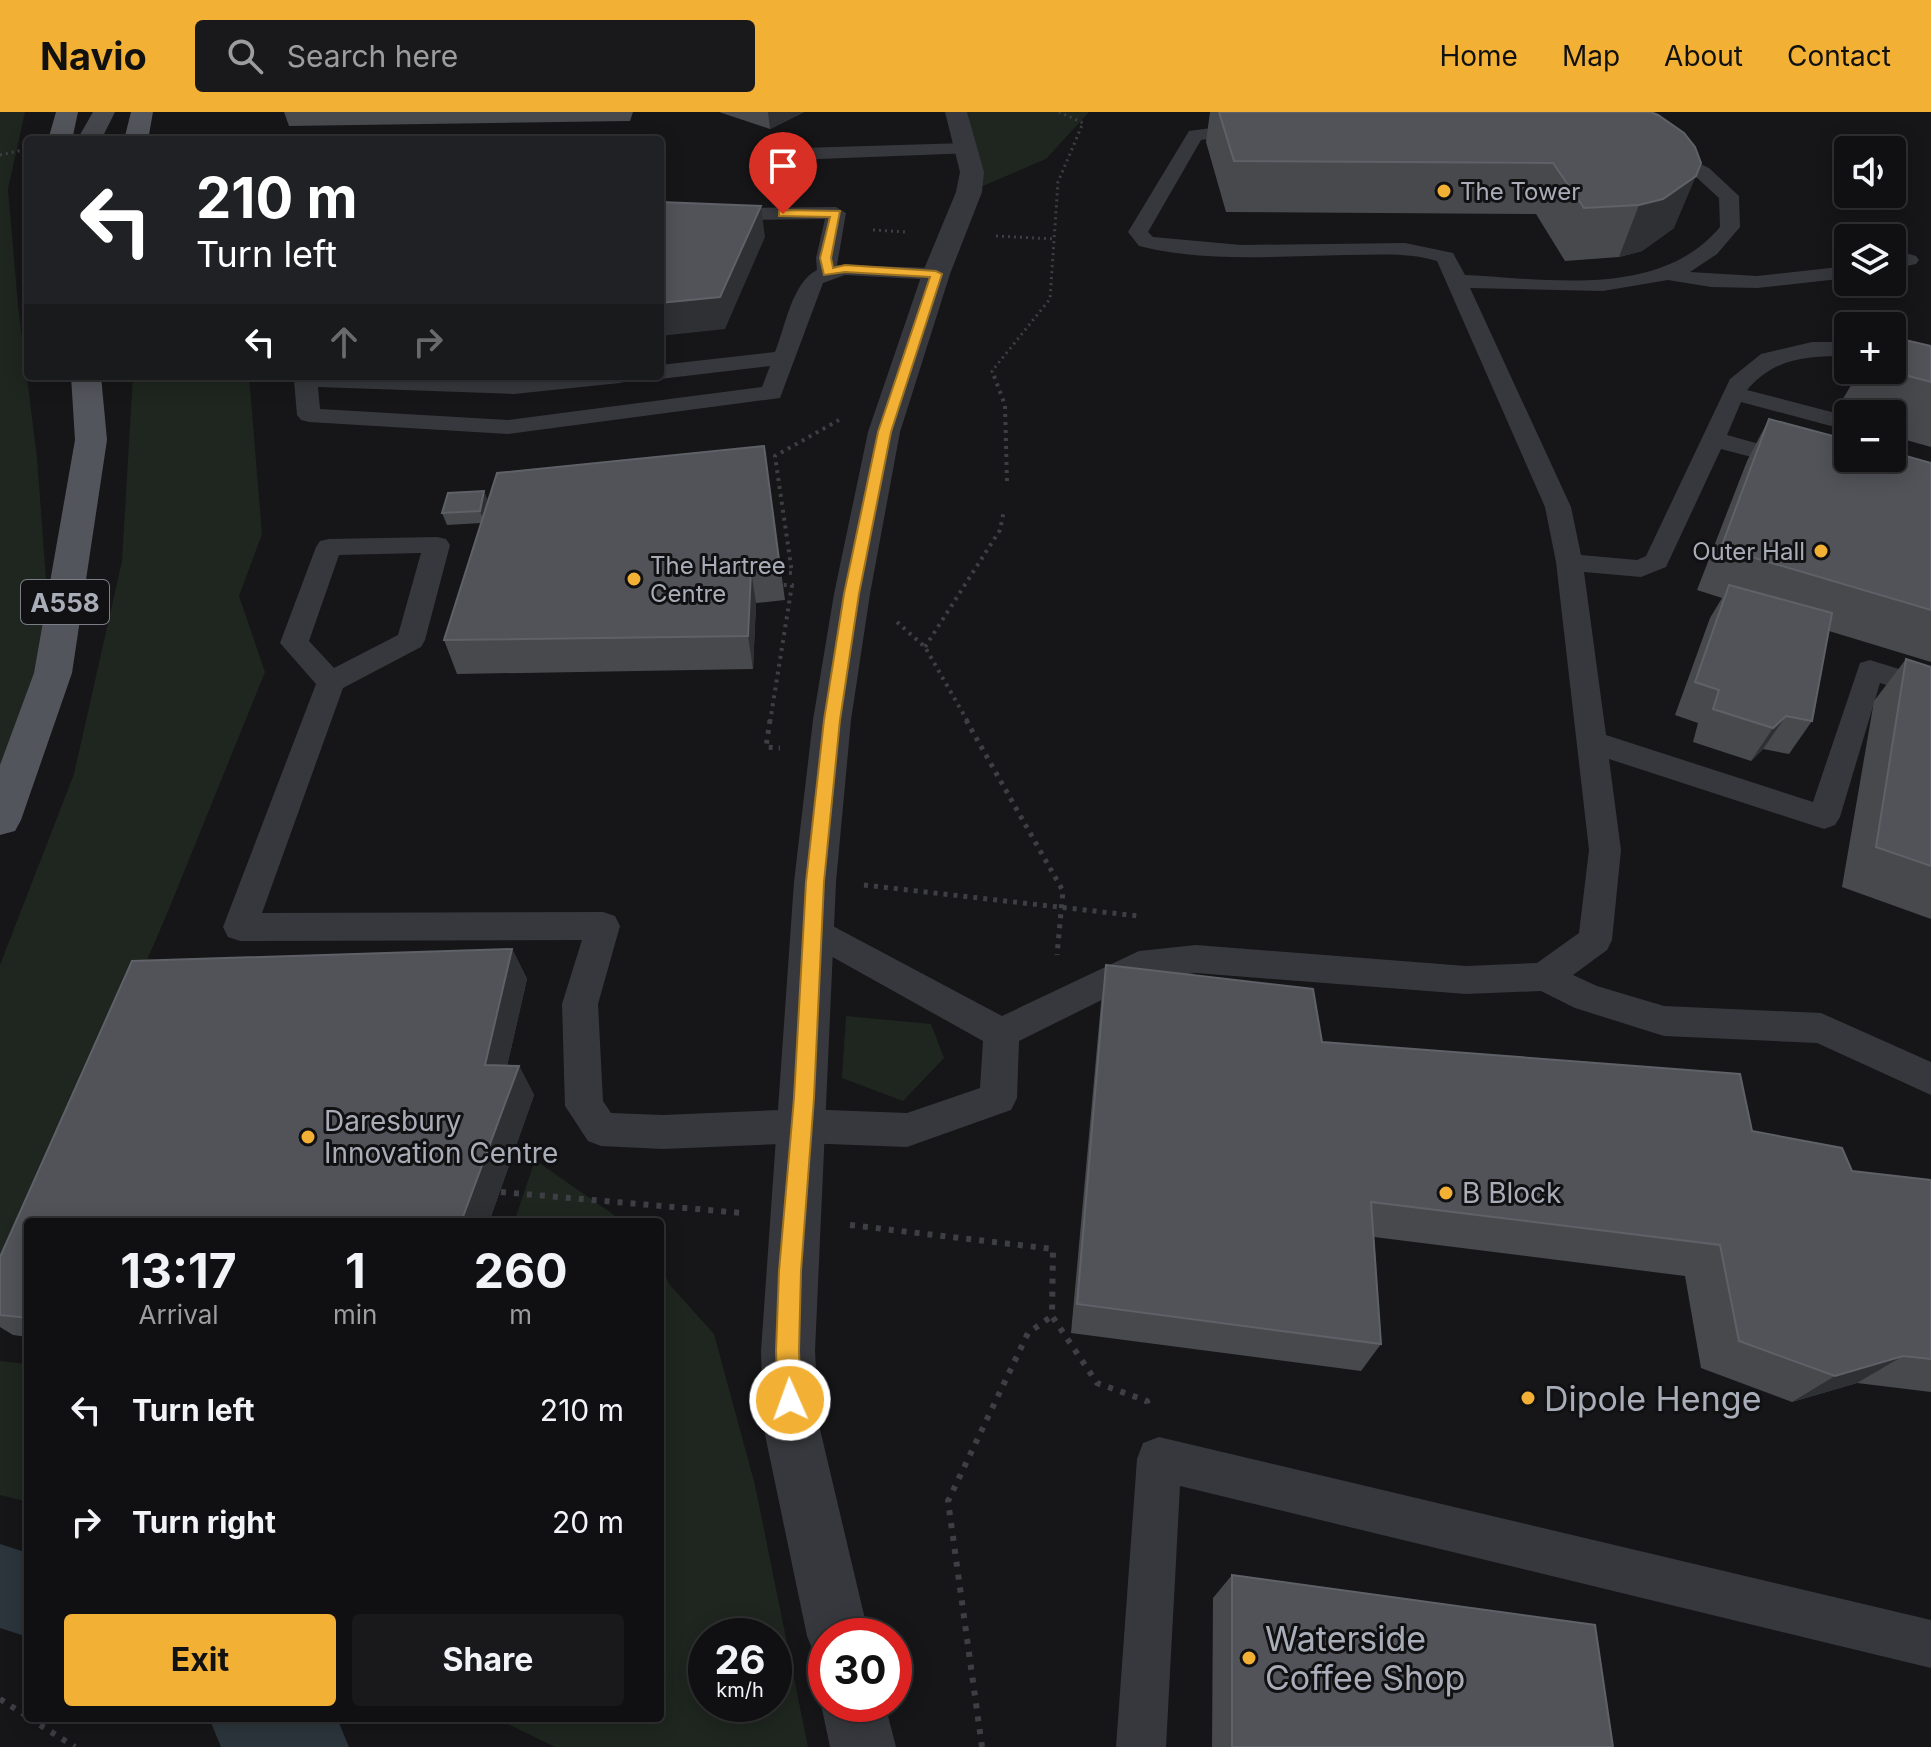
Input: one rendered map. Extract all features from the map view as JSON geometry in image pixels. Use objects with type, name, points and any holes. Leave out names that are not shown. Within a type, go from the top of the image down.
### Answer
[{"type":"main road","points":[[61,136],[67,112]]},
{"type":"main road","points":[[137,136],[142,112]]},
{"type":"main road","name":"A558","points":[[0,820],[53,673],[91,440],[86,380]]},
{"type":"street","points":[[91,136],[104,112]]},
{"type":"street","points":[[834,1618],[791,1425],[788,1351],[790,1271],[802,1126],[815,882],[832,720],[884,432],[936,274],[969,192],[972,172],[956,112]]},
{"type":"street","points":[[857,1722],[863,1747]]},
{"type":"lane","points":[[1270,126],[1223,129],[1195,135],[1138,232],[1146,242],[1170,246],[1285,250],[1421,248],[1446,257],[1558,507],[1569,562],[1605,850],[1595,940],[1544,977]]},
{"type":"lane","points":[[1457,281],[1560,285],[1632,282],[1684,268],[1714,248],[1730,227],[1729,196],[1702,172],[1642,143]]},
{"type":"lane","points":[[768,155],[966,149]]},
{"type":"lane","points":[[664,215],[836,213],[826,258],[828,273]]},
{"type":"lane","points":[[581,380],[514,387],[306,380],[309,415],[508,427],[772,393],[811,285],[828,273],[845,269],[936,274]]},
{"type":"lane","points":[[1666,273],[1710,282],[1743,284],[1834,274]]},
{"type":"lane","points":[[1569,562],[1641,569],[1657,561],[1738,384],[1769,359],[1812,349],[1834,349]]},
{"type":"lane","points":[[1812,349],[1834,354]]},
{"type":"lane","points":[[664,372],[785,358]]},
{"type":"lane","points":[[1733,393],[1831,419]]},
{"type":"lane","points":[[1713,439],[1815,467]]},
{"type":"lane","points":[[331,682],[294,643],[329,547],[437,545],[411,640],[331,682],[240,927],[603,926],[580,1004],[584,1106],[601,1129],[663,1132],[802,1126],[907,1130],[998,1098],[1001,1033]]},
{"type":"lane","points":[[1592,742],[1824,817],[1870,670],[1931,689]]},
{"type":"lane","points":[[814,930],[1001,1033]]},
{"type":"lane","points":[[1001,1033],[1139,965],[1196,959],[1466,980],[1544,977],[1588,998],[1664,1021],[1821,1028],[1931,1079]]},
{"type":"lane","points":[[1141,1747],[1159,1459],[1931,1644]]},
{"type":"path","points":[[1007,482],[1005,405],[992,371],[1050,299],[1058,182],[1083,123],[1059,112]]},
{"type":"path","points":[[0,155],[24,150]]},
{"type":"path","points":[[990,236],[1055,239]]},
{"type":"path","points":[[793,749],[766,747],[792,585],[775,456],[845,417]]},
{"type":"path","points":[[925,647],[1000,530],[1004,510]]},
{"type":"path","points":[[781,572],[792,573]]},
{"type":"path","points":[[783,585],[792,585]]},
{"type":"path","points":[[894,619],[925,647],[1063,891],[1052,1008]]},
{"type":"path","points":[[856,885],[1138,916]]},
{"type":"path","points":[[501,1192],[743,1213]]},
{"type":"path","points":[[849,1225],[1053,1249],[1052,1316],[1097,1383],[1147,1401],[1159,1459]]},
{"type":"path","points":[[982,1747],[948,1501],[1028,1333],[1052,1316]]},
{"type":"path","points":[[0,1699],[24,1715]]},
{"type":"path","points":[[35,1722],[75,1747]]},
{"type":"shaded area","points":[[0,112],[25,112],[8,189],[24,380],[27,380],[37,458],[53,673],[0,820]]},
{"type":"shaded area","points":[[956,112],[1089,112],[1046,159],[969,192]]},
{"type":"shaded area","points":[[133,380],[249,380],[262,534],[239,596],[265,672],[169,909],[36,1218],[24,1218],[24,1233],[0,1300],[0,965],[74,774],[122,561]]},
{"type":"shaded area","points":[[846,1016],[931,1024],[944,1058],[903,1101],[842,1078]]},
{"type":"shaded area","points":[[535,1160],[618,1218],[515,1218]]},
{"type":"shaded area","points":[[664,1273],[670,1285],[714,1334],[755,1485],[782,1618],[688,1618],[688,1722],[792,1722],[792,1668],[808,1747],[555,1747],[504,1722],[664,1722]]},
{"type":"shaded area","points":[[0,1361],[24,1364],[24,1501],[0,1495]]},
{"type":"building","points":[[1219,112],[1651,112],[1684,133],[1695,147],[1701,163],[1696,176],[1663,199],[1639,205],[1584,208],[1553,163],[1234,161]]},
{"type":"building","points":[[664,202],[761,206],[720,297],[664,303]]},
{"type":"building","points":[[1906,340],[1931,346],[1931,382],[1906,375]]},
{"type":"building","name":"Outer Hall","points":[[1769,419],[1834,436],[1834,472],[1906,472],[1906,456],[1931,463],[1931,610],[1721,548]]},
{"type":"building","name":"The Hartree Centre","points":[[764,446],[780,567],[751,570],[748,636],[444,640],[497,473]]},
{"type":"building","points":[[484,491],[480,511],[442,513],[448,493]]},
{"type":"building","points":[[1729,585],[1832,613],[1812,721],[1786,716],[1773,728],[1713,709],[1719,690],[1695,682]]},
{"type":"building","points":[[1906,659],[1931,667],[1931,866],[1876,847]]},
{"type":"building","name":"Daresbury Innovation Centre","points":[[512,949],[485,1065],[519,1066],[462,1218],[24,1218],[24,1318],[0,1315],[0,1257],[132,961]]},
{"type":"building","name":"B Block","points":[[1106,965],[1313,989],[1322,1042],[1740,1074],[1752,1131],[1842,1148],[1852,1171],[1931,1180],[1931,1359],[1903,1356],[1835,1376],[1739,1341],[1720,1245],[1371,1202],[1381,1344],[1077,1304]]},
{"type":"building","points":[[1232,1575],[1595,1625],[1613,1747],[1232,1747]]},
{"type":"waterway","points":[[0,1586],[24,1594]]},
{"type":"waterway","points":[[260,1722],[305,1747]]},
{"type":"place","name":"The Tower","points":[[1444,191]]},
{"type":"place","name":"Outer Hall","points":[[1821,551]]},
{"type":"place","name":"The Hartree Centre","points":[[634,579]]},
{"type":"place","name":"Daresbury Innovation Centre","points":[[308,1137]]},
{"type":"place","name":"B Block","points":[[1446,1193]]},
{"type":"place","name":"Dipole Henge","points":[[1528,1398]]},
{"type":"place","name":"Waterside Coffee Shop","points":[[1249,1658]]},
{"type":"route","points":[[783,214],[836,213],[826,258],[828,273],[845,269],[936,274],[884,432],[852,594],[832,720],[815,882],[804,1098],[790,1271],[790,1400]]}]
